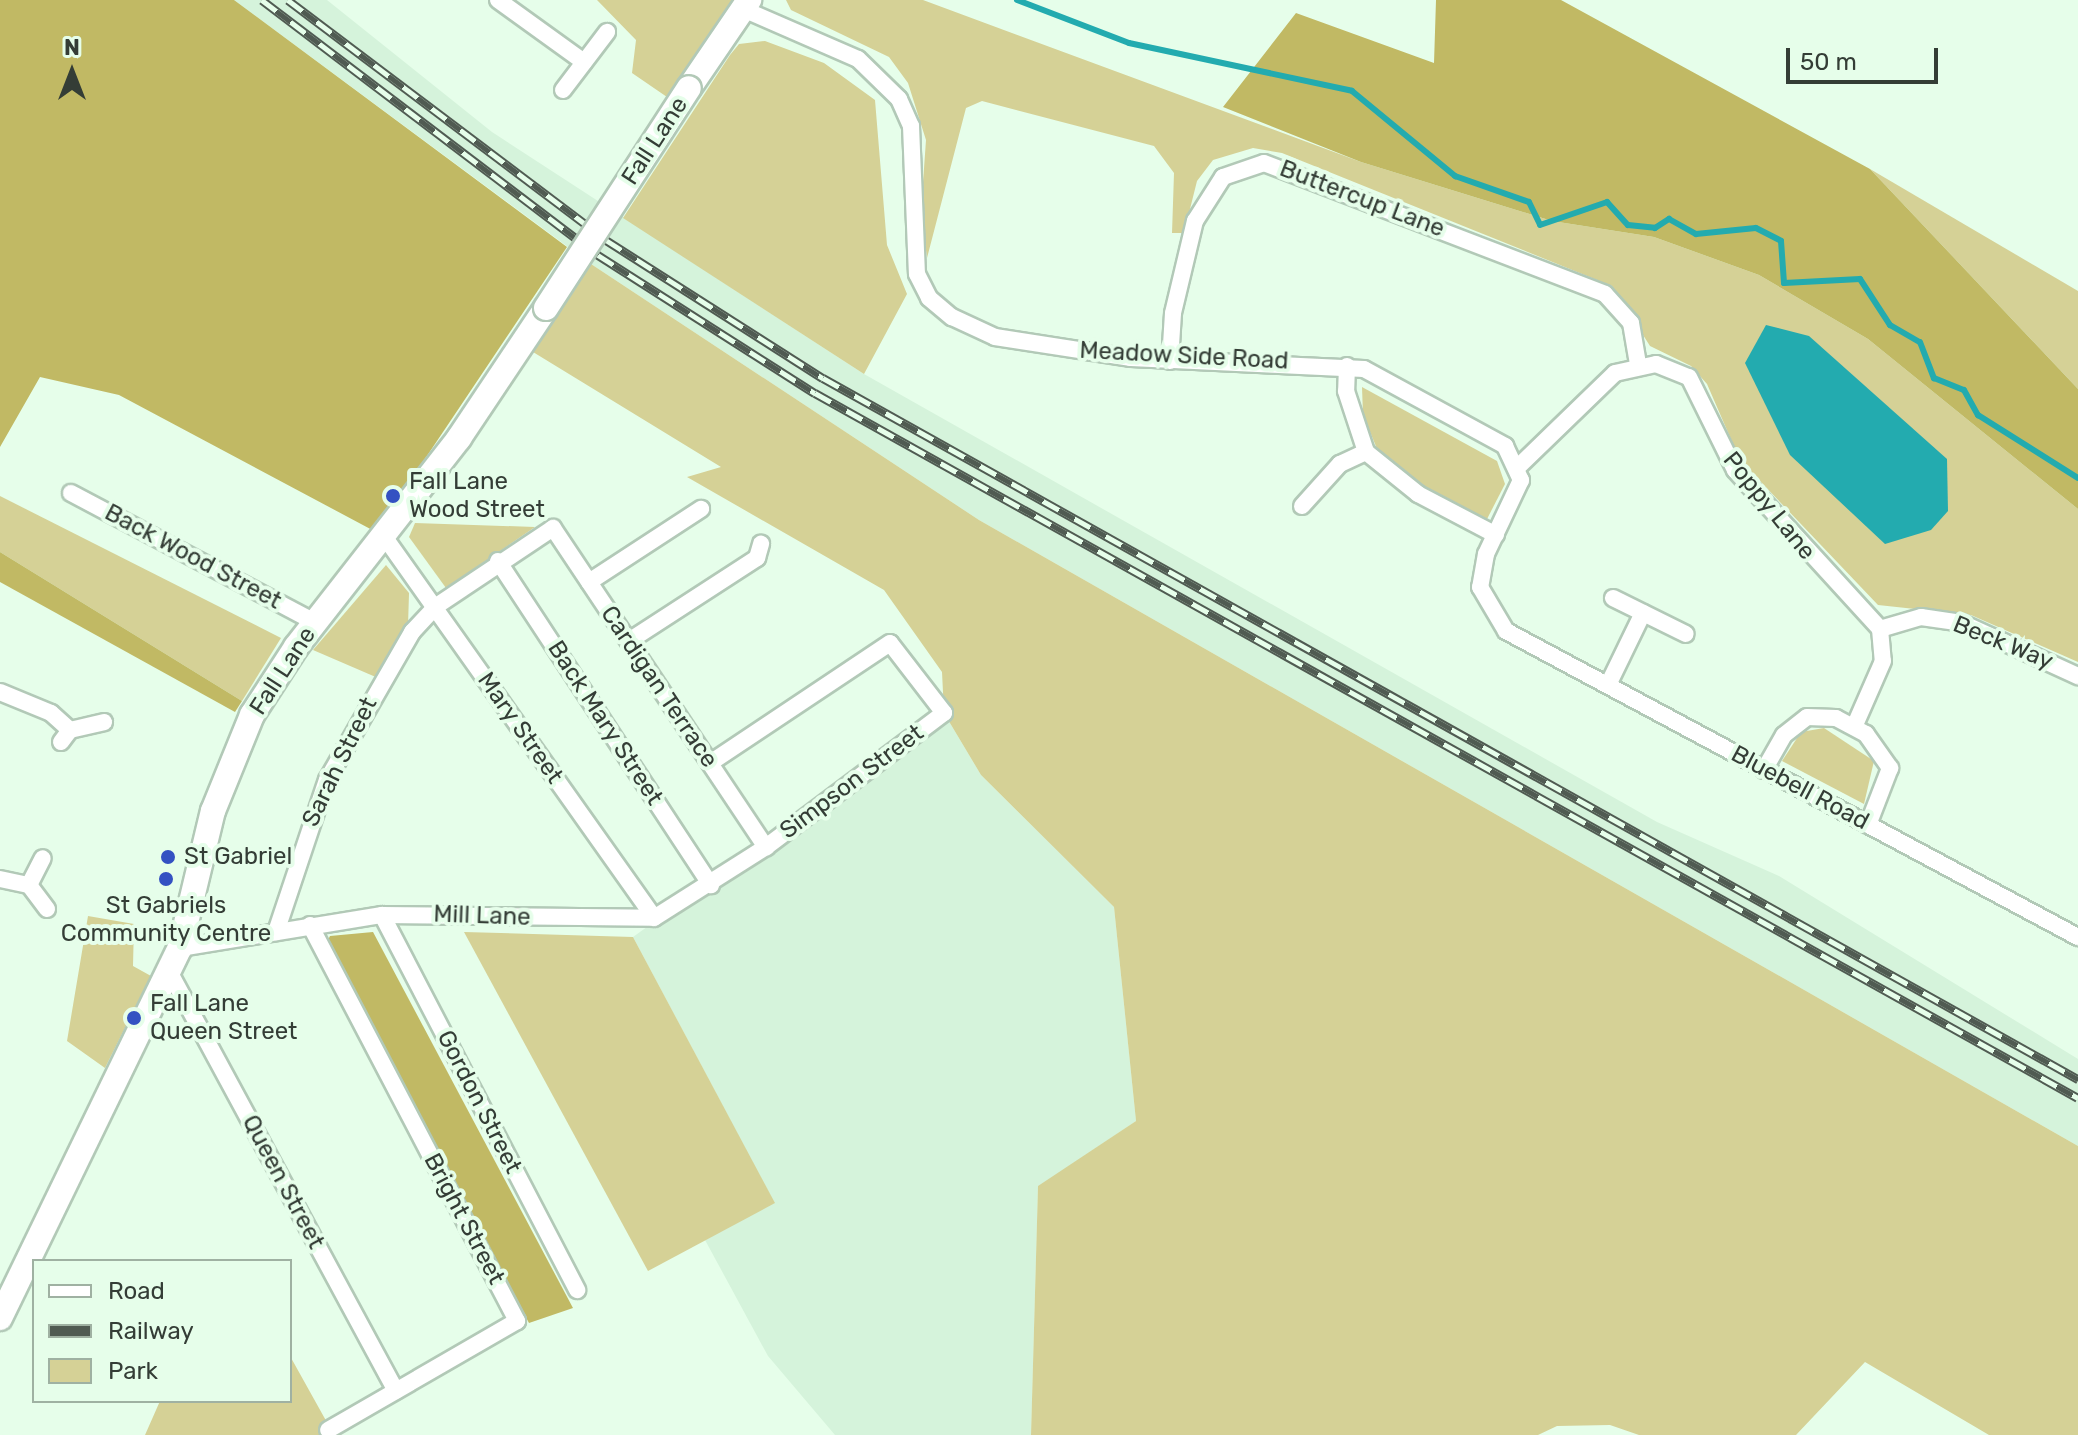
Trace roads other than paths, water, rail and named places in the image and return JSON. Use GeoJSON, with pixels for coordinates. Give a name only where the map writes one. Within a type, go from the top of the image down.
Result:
{"type":"FeatureCollection","features":[{"type":"Feature","properties":{"kind":"street"},"geometry":{"type":"LineString","coordinates":[[498,0],[584,62]]}},
{"type":"Feature","properties":{"kind":"street","name":"Fall Lane"},"geometry":{"type":"LineString","coordinates":[[0,1318],[170,973],[180,948],[233,757],[315,622],[386,539],[546,308],[746,5]]}},
{"type":"Feature","properties":{"kind":"street","name":"Meadow Side Road"},"geometry":{"type":"LineString","coordinates":[[746,5],[858,59],[899,99],[911,126],[917,274],[929,298],[952,317],[1039,346],[1170,361],[1347,366],[1505,446],[1520,465]]}},
{"type":"Feature","properties":{"kind":"street"},"geometry":{"type":"LineString","coordinates":[[563,90],[607,32]]}},
{"type":"Feature","properties":{"kind":"street","name":"Buttercup Lane"},"geometry":{"type":"LineString","coordinates":[[1170,361],[1173,313],[1195,221],[1223,177],[1264,163],[1605,294],[1631,323],[1638,364]]}},
{"type":"Feature","properties":{"kind":"street"},"geometry":{"type":"LineString","coordinates":[[1347,366],[1346,391],[1366,452],[1418,494],[1496,535],[1517,493],[1520,465],[1615,373],[1638,364]]}},
{"type":"Feature","properties":{"kind":"street","name":"Poppy Lane"},"geometry":{"type":"LineString","coordinates":[[1638,364],[1689,377],[1735,470],[1880,629]]}},
{"type":"Feature","properties":{"kind":"street"},"geometry":{"type":"LineString","coordinates":[[1302,506],[1340,464],[1366,452]]}},
{"type":"Feature","properties":{"kind":"street","name":"Back Wood Street"},"geometry":{"type":"LineString","coordinates":[[71,493],[315,622]]}},
{"type":"Feature","properties":{"kind":"street"},"geometry":{"type":"LineString","coordinates":[[589,582],[701,509]]}},
{"type":"Feature","properties":{"kind":"street","name":"Cardigan Terrace"},"geometry":{"type":"LineString","coordinates":[[553,528],[766,847]]}},
{"type":"Feature","properties":{"kind":"street","name":"Sarah Street"},"geometry":{"type":"LineString","coordinates":[[276,932],[327,780],[381,679],[435,607],[498,561],[553,528]]}},
{"type":"Feature","properties":{"kind":"street","name":"Bluebell Road"},"geometry":{"type":"LineString","coordinates":[[1496,535],[1486,554],[1485,604],[1521,639],[2078,937]]}},
{"type":"Feature","properties":{"kind":"street","name":"Mary Street"},"geometry":{"type":"LineString","coordinates":[[386,539],[654,918]]}},
{"type":"Feature","properties":{"kind":"street"},"geometry":{"type":"LineString","coordinates":[[629,641],[757,558],[761,544]]}},
{"type":"Feature","properties":{"kind":"street","name":"Back Mary Street"},"geometry":{"type":"LineString","coordinates":[[498,561],[711,885]]}},
{"type":"Feature","properties":{"kind":"street"},"geometry":{"type":"LineString","coordinates":[[1613,598],[1686,634]]}},
{"type":"Feature","properties":{"kind":"street"},"geometry":{"type":"LineString","coordinates":[[1608,685],[1643,613]]}},
{"type":"Feature","properties":{"kind":"street","name":"Beck Way"},"geometry":{"type":"LineString","coordinates":[[1880,629],[1921,617],[1962,623],[2078,676]]}},
{"type":"Feature","properties":{"kind":"street"},"geometry":{"type":"LineString","coordinates":[[1854,727],[1883,661],[1880,629]]}},
{"type":"Feature","properties":{"kind":"street","name":"Simpson Street"},"geometry":{"type":"LineString","coordinates":[[710,763],[890,643],[944,713],[766,847]]}},
{"type":"Feature","properties":{"kind":"street"},"geometry":{"type":"LineString","coordinates":[[0,692],[51,713],[66,736],[104,722]]}},
{"type":"Feature","properties":{"kind":"street"},"geometry":{"type":"LineString","coordinates":[[1764,770],[1784,735],[1807,717],[1854,727],[1878,742],[1890,768],[1868,825]]}},
{"type":"Feature","properties":{"kind":"street"},"geometry":{"type":"LineString","coordinates":[[654,918],[711,885],[766,847]]}},
{"type":"Feature","properties":{"kind":"street"},"geometry":{"type":"LineString","coordinates":[[29,885],[43,858]]}},
{"type":"Feature","properties":{"kind":"street"},"geometry":{"type":"LineString","coordinates":[[0,879],[29,885],[47,909]]}},
{"type":"Feature","properties":{"kind":"street","name":"Mill Lane"},"geometry":{"type":"LineString","coordinates":[[180,948],[382,915],[654,918]]}},
{"type":"Feature","properties":{"kind":"street","name":"Gordon Street"},"geometry":{"type":"LineString","coordinates":[[382,915],[577,1290]]}},
{"type":"Feature","properties":{"kind":"street","name":"Bright Street"},"geometry":{"type":"LineString","coordinates":[[310,925],[517,1321],[328,1430]]}},
{"type":"Feature","properties":{"kind":"street","name":"Queen Street"},"geometry":{"type":"LineString","coordinates":[[170,973],[396,1391]]}},
{"type":"Feature","properties":{"kind":"water"},"geometry":{"type":"Polygon","coordinates":[[[1766,325],[1809,336],[1947,459],[1948,511],[1931,530],[1885,544],[1790,455],[1745,363],[1766,325]]]}},
{"type":"Feature","properties":{"kind":"waterway"},"geometry":{"type":"LineString","coordinates":[[1017,0],[1129,43],[1352,91],[1455,176],[1529,202],[1540,225],[1607,202],[1628,225],[1655,228],[1669,219],[1696,234],[1756,228],[1781,241],[1784,283],[1860,279],[1890,325],[1920,342],[1934,378],[1964,390],[1978,415],[2078,478]]}},
{"type":"Feature","properties":{"kind":"railway"},"geometry":{"type":"LineString","coordinates":[[262,0],[598,255],[815,393],[2078,1098]]}},
{"type":"Feature","properties":{"kind":"railway"},"geometry":{"type":"LineString","coordinates":[[288,0],[606,240],[823,378],[2078,1079]]}},
{"type":"Feature","properties":{"kind":"place","name":"Fall Lane Wood Street"},"geometry":{"type":"Point","coordinates":[393,496]}},
{"type":"Feature","properties":{"kind":"place","name":"St Gabriel"},"geometry":{"type":"Point","coordinates":[168,857]}},
{"type":"Feature","properties":{"kind":"place","name":"St Gabriels Community Centre"},"geometry":{"type":"Point","coordinates":[166,879]}},
{"type":"Feature","properties":{"kind":"place","name":"Fall Lane Queen Street"},"geometry":{"type":"Point","coordinates":[134,1018]}}]}
